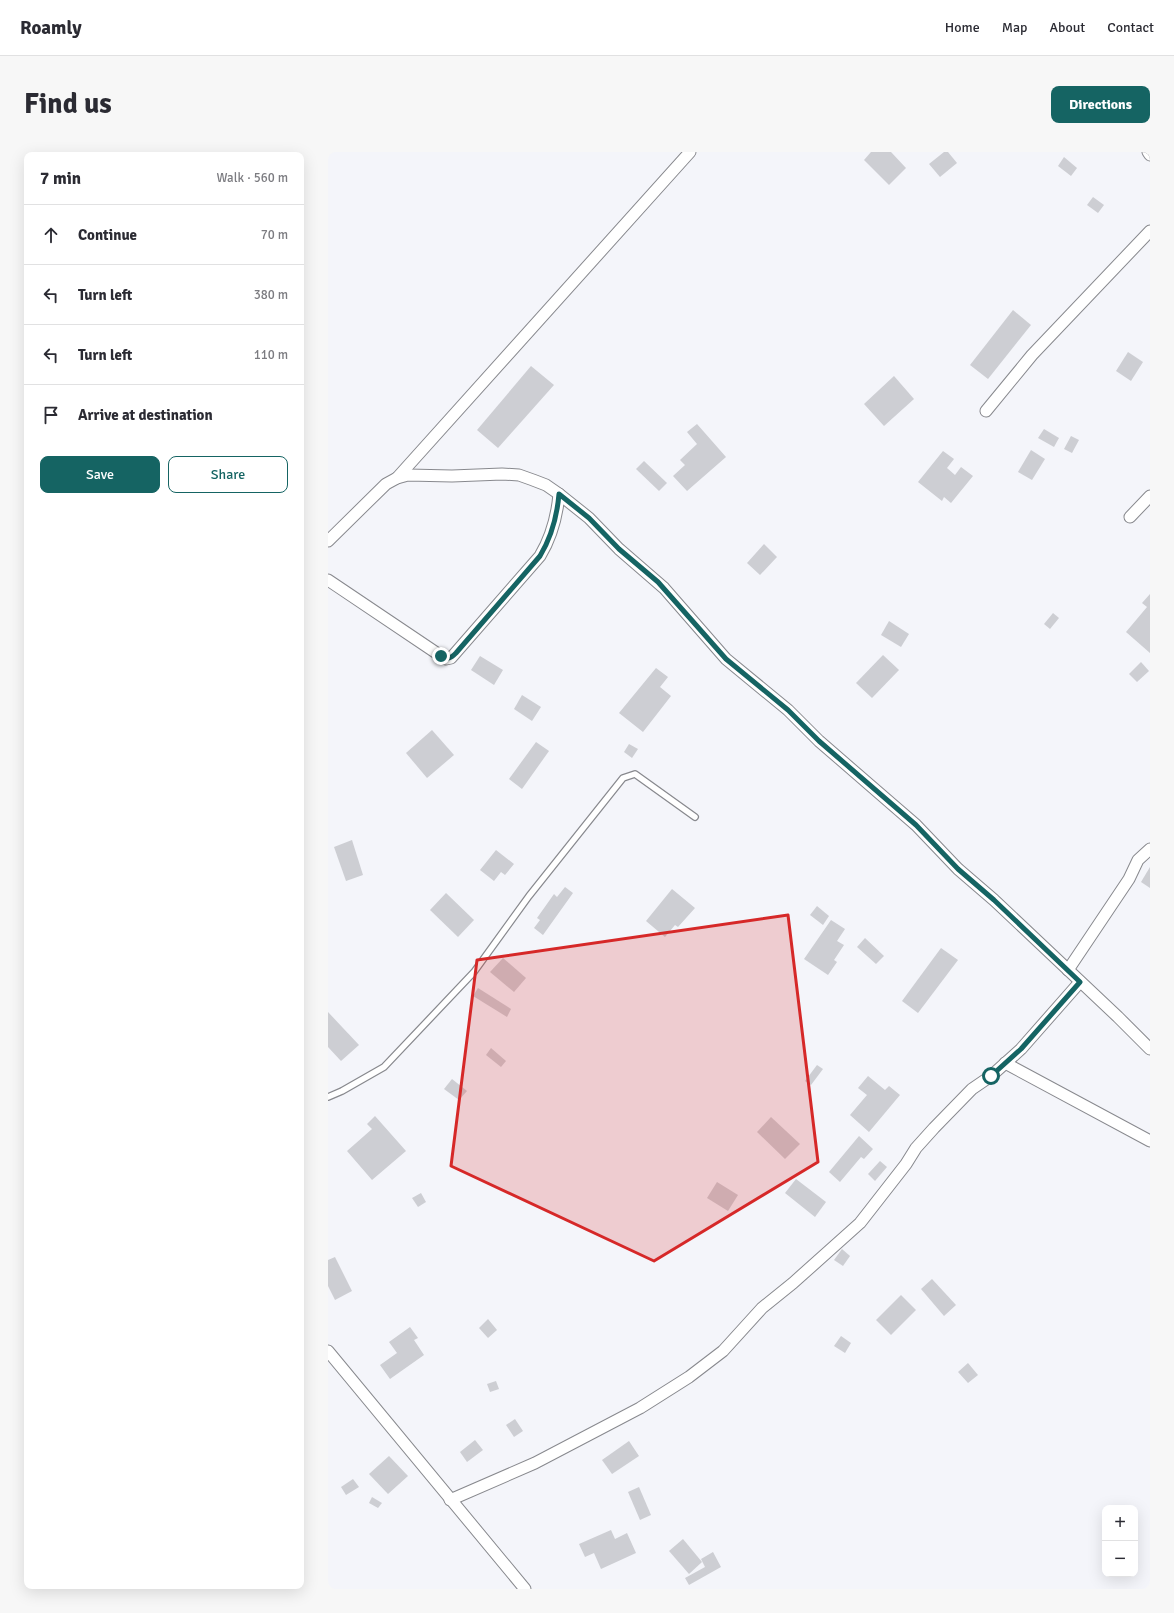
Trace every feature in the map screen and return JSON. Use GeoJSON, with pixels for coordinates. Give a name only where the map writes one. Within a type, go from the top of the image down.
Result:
{"type":"FeatureCollection","features":[{"type":"Feature","properties":{"kind":"street"},"geometry":{"type":"LineString","coordinates":[[397,478],[690,152]]}},
{"type":"Feature","properties":{"kind":"street"},"geometry":{"type":"LineString","coordinates":[[986,411],[1032,355],[1150,231]]}},
{"type":"Feature","properties":{"kind":"street"},"geometry":{"type":"LineString","coordinates":[[328,541],[386,484],[397,478],[408,475],[452,476],[502,474],[519,476],[546,485],[589,518],[619,549],[658,582],[726,659],[788,710],[824,745],[916,825],[958,869],[994,900],[1150,1049]]}},
{"type":"Feature","properties":{"kind":"street"},"geometry":{"type":"LineString","coordinates":[[328,580],[441,656],[446,659],[451,658],[540,556],[547,545],[555,525],[559,494]]}},
{"type":"Feature","properties":{"kind":"street"},"geometry":{"type":"LineString","coordinates":[[1130,517],[1150,496]]}},
{"type":"Feature","properties":{"kind":"street"},"geometry":{"type":"LineString","coordinates":[[1068,970],[1129,879],[1138,860],[1150,849]]}},
{"type":"Feature","properties":{"kind":"street"},"geometry":{"type":"LineString","coordinates":[[450,1500],[535,1463],[640,1408],[689,1377],[723,1351],[762,1308],[793,1284],[860,1223],[906,1164],[916,1148],[934,1128],[972,1089],[991,1076],[1021,1049],[1080,982]]}},
{"type":"Feature","properties":{"kind":"street"},"geometry":{"type":"LineString","coordinates":[[1005,1063],[1150,1141]]}},
{"type":"Feature","properties":{"kind":"street"},"geometry":{"type":"LineString","coordinates":[[328,1351],[525,1589]]}},
{"type":"Feature","properties":{"kind":"lane"},"geometry":{"type":"LineString","coordinates":[[328,1097],[342,1091],[384,1067],[474,972],[529,896],[623,778],[635,774],[695,817]]}},
{"type":"Feature","properties":{"kind":"highlighted area"},"geometry":{"type":"Polygon","coordinates":[[[788,915],[818,1162],[654,1261],[451,1166],[477,960],[788,915]]]}},
{"type":"Feature","properties":{"kind":"building"},"geometry":{"type":"Polygon","coordinates":[[[871,152],[891,152],[906,168],[889,185],[864,160],[871,152]]]}},
{"type":"Feature","properties":{"kind":"building"},"geometry":{"type":"Polygon","coordinates":[[[944,152],[948,152],[957,163],[940,177],[929,164],[944,152]]]}},
{"type":"Feature","properties":{"kind":"building"},"geometry":{"type":"Polygon","coordinates":[[[1064,157],[1077,168],[1071,176],[1058,166],[1064,157]]]}},
{"type":"Feature","properties":{"kind":"building"},"geometry":{"type":"Polygon","coordinates":[[[1093,197],[1104,205],[1098,213],[1087,205],[1093,197]]]}},
{"type":"Feature","properties":{"kind":"building"},"geometry":{"type":"Polygon","coordinates":[[[1013,310],[1031,325],[988,379],[970,365],[1013,310]]]}},
{"type":"Feature","properties":{"kind":"building"},"geometry":{"type":"Polygon","coordinates":[[[1128,352],[1143,362],[1131,381],[1116,371],[1128,352]]]}},
{"type":"Feature","properties":{"kind":"building"},"geometry":{"type":"Polygon","coordinates":[[[531,366],[554,385],[498,448],[477,430],[531,366]]]}},
{"type":"Feature","properties":{"kind":"building"},"geometry":{"type":"Polygon","coordinates":[[[894,376],[914,399],[884,426],[864,404],[894,376]]]}},
{"type":"Feature","properties":{"kind":"building"},"geometry":{"type":"Polygon","coordinates":[[[697,424],[726,457],[687,491],[673,476],[685,465],[680,460],[697,444],[687,432],[697,424]]]}},
{"type":"Feature","properties":{"kind":"building"},"geometry":{"type":"Polygon","coordinates":[[[1044,429],[1059,438],[1054,447],[1038,438],[1044,429]]]}},
{"type":"Feature","properties":{"kind":"building"},"geometry":{"type":"Polygon","coordinates":[[[1071,436],[1079,440],[1072,453],[1064,449],[1071,436]]]}},
{"type":"Feature","properties":{"kind":"building"},"geometry":{"type":"Polygon","coordinates":[[[1031,450],[1045,459],[1032,480],[1018,472],[1031,450]]]}},
{"type":"Feature","properties":{"kind":"building"},"geometry":{"type":"Polygon","coordinates":[[[943,451],[954,459],[947,468],[955,475],[961,467],[973,476],[951,503],[944,497],[942,501],[918,482],[943,451]]]}},
{"type":"Feature","properties":{"kind":"building"},"geometry":{"type":"Polygon","coordinates":[[[644,461],[667,483],[659,491],[636,469],[644,461]]]}},
{"type":"Feature","properties":{"kind":"building"},"geometry":{"type":"Polygon","coordinates":[[[764,544],[777,557],[760,575],[747,563],[764,544]]]}},
{"type":"Feature","properties":{"kind":"building"},"geometry":{"type":"Polygon","coordinates":[[[1150,594],[1150,653],[1126,632],[1147,607],[1142,603],[1150,594]]]}},
{"type":"Feature","properties":{"kind":"building"},"geometry":{"type":"Polygon","coordinates":[[[1053,613],[1059,618],[1050,629],[1044,624],[1053,613]]]}},
{"type":"Feature","properties":{"kind":"building"},"geometry":{"type":"Polygon","coordinates":[[[889,621],[909,634],[901,647],[881,635],[889,621]]]}},
{"type":"Feature","properties":{"kind":"building"},"geometry":{"type":"Polygon","coordinates":[[[883,655],[899,670],[872,698],[856,683],[883,655]]]}},
{"type":"Feature","properties":{"kind":"building"},"geometry":{"type":"Polygon","coordinates":[[[480,656],[503,670],[494,685],[471,670],[480,656]]]}},
{"type":"Feature","properties":{"kind":"building"},"geometry":{"type":"Polygon","coordinates":[[[1141,662],[1149,671],[1137,682],[1129,674],[1141,662]]]}},
{"type":"Feature","properties":{"kind":"building"},"geometry":{"type":"Polygon","coordinates":[[[656,668],[668,677],[660,687],[671,696],[643,732],[619,713],[656,668]]]}},
{"type":"Feature","properties":{"kind":"building"},"geometry":{"type":"Polygon","coordinates":[[[522,695],[541,707],[532,721],[514,709],[522,695]]]}},
{"type":"Feature","properties":{"kind":"building"},"geometry":{"type":"Polygon","coordinates":[[[432,730],[454,755],[427,778],[406,753],[432,730]]]}},
{"type":"Feature","properties":{"kind":"building"},"geometry":{"type":"Polygon","coordinates":[[[536,742],[549,751],[522,789],[509,779],[536,742]]]}},
{"type":"Feature","properties":{"kind":"building"},"geometry":{"type":"Polygon","coordinates":[[[629,744],[638,749],[632,758],[624,752],[629,744]]]}},
{"type":"Feature","properties":{"kind":"building"},"geometry":{"type":"Polygon","coordinates":[[[352,840],[363,875],[346,881],[334,847],[352,840]]]}},
{"type":"Feature","properties":{"kind":"building"},"geometry":{"type":"Polygon","coordinates":[[[496,850],[514,864],[505,875],[501,872],[494,881],[480,870],[496,850]]]}},
{"type":"Feature","properties":{"kind":"building"},"geometry":{"type":"Polygon","coordinates":[[[1150,867],[1150,888],[1141,882],[1150,867]]]}},
{"type":"Feature","properties":{"kind":"building"},"geometry":{"type":"Polygon","coordinates":[[[565,887],[573,893],[543,935],[534,928],[540,920],[537,918],[554,894],[557,897],[565,887]]]}},
{"type":"Feature","properties":{"kind":"building"},"geometry":{"type":"Polygon","coordinates":[[[672,889],[695,908],[678,927],[675,925],[665,937],[646,921],[672,889]]]}},
{"type":"Feature","properties":{"kind":"building"},"geometry":{"type":"Polygon","coordinates":[[[446,893],[474,920],[458,937],[430,910],[446,893]]]}},
{"type":"Feature","properties":{"kind":"building"},"geometry":{"type":"Polygon","coordinates":[[[817,906],[829,916],[823,925],[810,915],[817,906]]]}},
{"type":"Feature","properties":{"kind":"building"},"geometry":{"type":"Polygon","coordinates":[[[831,920],[845,929],[837,941],[844,945],[834,960],[837,962],[828,975],[804,959],[831,920]]]}},
{"type":"Feature","properties":{"kind":"building"},"geometry":{"type":"Polygon","coordinates":[[[865,938],[884,956],[876,964],[857,947],[865,938]]]}},
{"type":"Feature","properties":{"kind":"building"},"geometry":{"type":"Polygon","coordinates":[[[941,948],[958,960],[918,1013],[902,1001],[941,948]]]}},
{"type":"Feature","properties":{"kind":"building"},"geometry":{"type":"Polygon","coordinates":[[[503,958],[526,978],[514,992],[490,972],[503,958]]]}},
{"type":"Feature","properties":{"kind":"building"},"geometry":{"type":"Polygon","coordinates":[[[478,988],[511,1009],[507,1017],[473,996],[478,988]]]}},
{"type":"Feature","properties":{"kind":"building"},"geometry":{"type":"Polygon","coordinates":[[[328,1012],[359,1045],[341,1061],[328,1047],[328,1012]]]}},
{"type":"Feature","properties":{"kind":"building"},"geometry":{"type":"Polygon","coordinates":[[[491,1048],[506,1061],[501,1067],[486,1055],[491,1048]]]}},
{"type":"Feature","properties":{"kind":"building"},"geometry":{"type":"Polygon","coordinates":[[[817,1065],[823,1069],[811,1085],[805,1081],[817,1065]]]}},
{"type":"Feature","properties":{"kind":"building"},"geometry":{"type":"Polygon","coordinates":[[[868,1076],[885,1090],[889,1086],[900,1095],[869,1132],[850,1115],[867,1095],[858,1088],[868,1076]]]}},
{"type":"Feature","properties":{"kind":"building"},"geometry":{"type":"Polygon","coordinates":[[[452,1079],[467,1091],[459,1100],[444,1089],[452,1079]]]}},
{"type":"Feature","properties":{"kind":"building"},"geometry":{"type":"Polygon","coordinates":[[[375,1116],[406,1151],[372,1180],[347,1151],[372,1129],[367,1124],[375,1116]]]}},
{"type":"Feature","properties":{"kind":"building"},"geometry":{"type":"Polygon","coordinates":[[[771,1117],[800,1144],[785,1159],[757,1132],[771,1117]]]}},
{"type":"Feature","properties":{"kind":"building"},"geometry":{"type":"Polygon","coordinates":[[[859,1136],[873,1149],[864,1159],[861,1157],[840,1182],[829,1172],[859,1136]]]}},
{"type":"Feature","properties":{"kind":"building"},"geometry":{"type":"Polygon","coordinates":[[[880,1161],[887,1167],[875,1181],[868,1174],[880,1161]]]}},
{"type":"Feature","properties":{"kind":"building"},"geometry":{"type":"Polygon","coordinates":[[[796,1179],[826,1202],[815,1217],[785,1193],[796,1179]]]}},
{"type":"Feature","properties":{"kind":"building"},"geometry":{"type":"Polygon","coordinates":[[[717,1182],[738,1195],[728,1211],[707,1198],[717,1182]]]}},
{"type":"Feature","properties":{"kind":"building"},"geometry":{"type":"Polygon","coordinates":[[[421,1193],[426,1202],[418,1207],[412,1198],[421,1193]]]}},
{"type":"Feature","properties":{"kind":"building"},"geometry":{"type":"Polygon","coordinates":[[[842,1249],[850,1256],[843,1266],[834,1260],[842,1249]]]}},
{"type":"Feature","properties":{"kind":"building"},"geometry":{"type":"Polygon","coordinates":[[[335,1257],[352,1291],[335,1300],[328,1286],[328,1260],[335,1257]]]}},
{"type":"Feature","properties":{"kind":"building"},"geometry":{"type":"Polygon","coordinates":[[[932,1279],[956,1305],[944,1316],[921,1289],[932,1279]]]}},
{"type":"Feature","properties":{"kind":"building"},"geometry":{"type":"Polygon","coordinates":[[[901,1295],[916,1310],[891,1335],[876,1320],[901,1295]]]}},
{"type":"Feature","properties":{"kind":"building"},"geometry":{"type":"Polygon","coordinates":[[[488,1319],[497,1330],[488,1338],[479,1328],[488,1319]]]}},
{"type":"Feature","properties":{"kind":"building"},"geometry":{"type":"Polygon","coordinates":[[[410,1327],[418,1338],[414,1340],[424,1355],[390,1379],[380,1365],[397,1353],[389,1342],[410,1327]]]}},
{"type":"Feature","properties":{"kind":"building"},"geometry":{"type":"Polygon","coordinates":[[[841,1336],[851,1343],[845,1353],[834,1346],[841,1336]]]}},
{"type":"Feature","properties":{"kind":"building"},"geometry":{"type":"Polygon","coordinates":[[[968,1363],[978,1375],[968,1383],[958,1372],[968,1363]]]}},
{"type":"Feature","properties":{"kind":"building"},"geometry":{"type":"Polygon","coordinates":[[[496,1381],[499,1389],[490,1392],[487,1384],[496,1381]]]}},
{"type":"Feature","properties":{"kind":"building"},"geometry":{"type":"Polygon","coordinates":[[[515,1419],[523,1431],[514,1437],[506,1425],[515,1419]]]}},
{"type":"Feature","properties":{"kind":"building"},"geometry":{"type":"Polygon","coordinates":[[[475,1440],[483,1450],[467,1462],[460,1452],[475,1440]]]}},
{"type":"Feature","properties":{"kind":"building"},"geometry":{"type":"Polygon","coordinates":[[[629,1441],[639,1456],[612,1474],[602,1460],[629,1441]]]}},
{"type":"Feature","properties":{"kind":"building"},"geometry":{"type":"Polygon","coordinates":[[[389,1456],[408,1476],[388,1494],[369,1474],[389,1456]]]}},
{"type":"Feature","properties":{"kind":"building"},"geometry":{"type":"Polygon","coordinates":[[[353,1479],[359,1487],[346,1495],[341,1487],[353,1479]]]}},
{"type":"Feature","properties":{"kind":"building"},"geometry":{"type":"Polygon","coordinates":[[[639,1487],[651,1515],[640,1520],[628,1492],[639,1487]]]}},
{"type":"Feature","properties":{"kind":"building"},"geometry":{"type":"Polygon","coordinates":[[[372,1497],[382,1503],[378,1508],[369,1503],[372,1497]]]}},
{"type":"Feature","properties":{"kind":"building"},"geometry":{"type":"Polygon","coordinates":[[[611,1530],[615,1539],[627,1533],[636,1553],[601,1569],[594,1553],[585,1557],[579,1544],[611,1530]]]}},
{"type":"Feature","properties":{"kind":"building"},"geometry":{"type":"Polygon","coordinates":[[[683,1539],[702,1562],[689,1574],[669,1551],[683,1539]]]}},
{"type":"Feature","properties":{"kind":"building"},"geometry":{"type":"Polygon","coordinates":[[[713,1552],[721,1567],[689,1585],[685,1578],[705,1567],[701,1559],[713,1552]]]}},
{"type":"Feature","properties":{"kind":"route"},"geometry":{"type":"LineString","coordinates":[[441,656],[446,659],[451,658],[456,653],[540,556],[547,545],[555,525],[559,494],[589,518],[619,549],[658,582],[726,659],[788,710],[819,741],[916,825],[951,863],[994,900],[1080,982],[1021,1049],[991,1076]]}}]}
